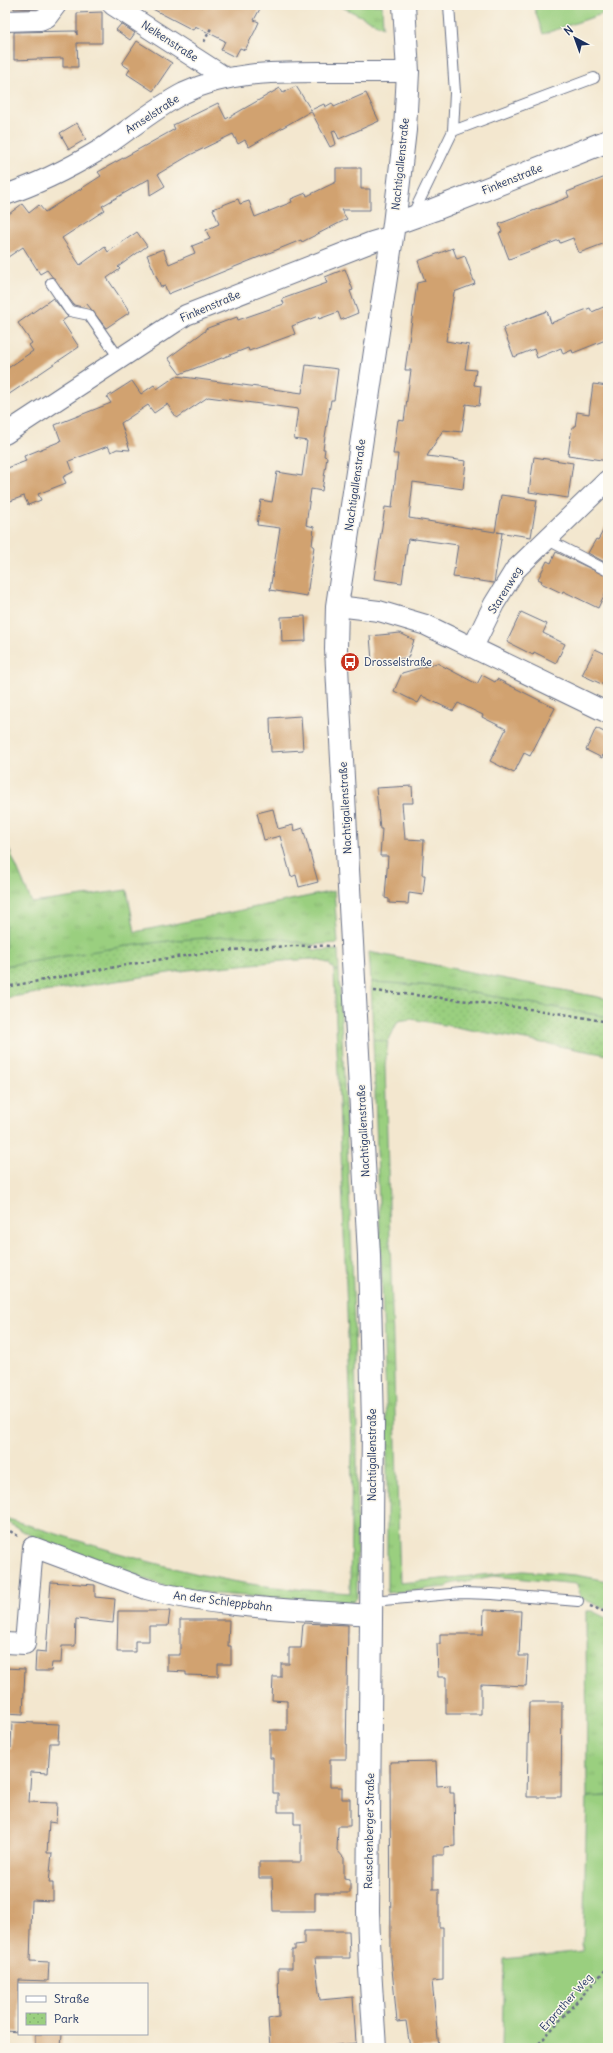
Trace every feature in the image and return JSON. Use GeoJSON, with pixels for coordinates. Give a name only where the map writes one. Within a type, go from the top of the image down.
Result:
{"type":"FeatureCollection","features":[{"type":"Feature","properties":{"kind":"main road","name":"Nachtigallenstraße"},"geometry":{"type":"LineString","coordinates":[[372,1608],[373,1425],[369,1255],[356,989],[336,656],[337,606],[399,226],[408,72],[404,5]]}},
{"type":"Feature","properties":{"kind":"main road","name":"Finkenstraße"},"geometry":{"type":"LineString","coordinates":[[399,226],[608,141]]}},
{"type":"Feature","properties":{"kind":"main road","name":"Reuschenberger Straße"},"geometry":{"type":"LineString","coordinates":[[372,1608],[368,1911],[375,2048]]}},
{"type":"Feature","properties":{"kind":"street"},"geometry":{"type":"LineString","coordinates":[[5,21],[47,18],[56,5]]}},
{"type":"Feature","properties":{"kind":"street","name":"Nelkenstraße"},"geometry":{"type":"LineString","coordinates":[[113,5],[226,78]]}},
{"type":"Feature","properties":{"kind":"street","name":"Amselstraße"},"geometry":{"type":"LineString","coordinates":[[5,195],[27,188],[65,170],[184,93],[226,78],[274,72],[408,72]]}},
{"type":"Feature","properties":{"kind":"street","name":"Finkenstraße"},"geometry":{"type":"LineString","coordinates":[[5,434],[176,320],[197,309],[399,226]]}},
{"type":"Feature","properties":{"kind":"street","name":"Starenweg"},"geometry":{"type":"LineString","coordinates":[[473,647],[494,604],[510,578],[522,563],[608,480]]}},
{"type":"Feature","properties":{"kind":"street"},"geometry":{"type":"LineString","coordinates":[[337,606],[365,608],[411,619],[473,647],[608,713]]}},
{"type":"Feature","properties":{"kind":"street","name":"An der Schleppbahn"},"geometry":{"type":"LineString","coordinates":[[5,1643],[26,1644],[33,1547],[146,1589],[165,1594],[215,1602],[372,1608]]}},
{"type":"Feature","properties":{"kind":"lane"},"geometry":{"type":"LineString","coordinates":[[399,226],[453,132],[455,93],[449,5]]}},
{"type":"Feature","properties":{"kind":"lane"},"geometry":{"type":"LineString","coordinates":[[453,132],[594,78]]}},
{"type":"Feature","properties":{"kind":"lane"},"geometry":{"type":"LineString","coordinates":[[51,283],[70,311],[89,315],[119,358]]}},
{"type":"Feature","properties":{"kind":"lane"},"geometry":{"type":"LineString","coordinates":[[546,539],[608,571]]}},
{"type":"Feature","properties":{"kind":"lane"},"geometry":{"type":"LineString","coordinates":[[372,1608],[462,1593],[578,1601]]}},
{"type":"Feature","properties":{"kind":"path"},"geometry":{"type":"LineString","coordinates":[[5,987],[127,964],[189,955],[275,946],[353,946]]}},
{"type":"Feature","properties":{"kind":"path"},"geometry":{"type":"LineString","coordinates":[[356,989],[473,1000],[543,1010],[608,1022]]}},
{"type":"Feature","properties":{"kind":"path"},"geometry":{"type":"LineString","coordinates":[[578,1601],[608,1613]]}},
{"type":"Feature","properties":{"kind":"path","name":"Erprather Weg"},"geometry":{"type":"LineString","coordinates":[[535,2048],[608,1967]]}},
{"type":"Feature","properties":{"kind":"green space"},"geometry":{"type":"Polygon","coordinates":[[[338,5],[382,5],[383,27],[338,5]]]}},
{"type":"Feature","properties":{"kind":"green space"},"geometry":{"type":"Polygon","coordinates":[[[533,5],[608,5],[608,12],[543,34],[533,5]]]}},
{"type":"Feature","properties":{"kind":"green space"},"geometry":{"type":"Polygon","coordinates":[[[5,840],[32,903],[127,890],[135,932],[334,891],[338,943],[312,945],[278,938],[176,940],[5,966],[5,840]]]}},
{"type":"Feature","properties":{"kind":"green space"},"geometry":{"type":"Polygon","coordinates":[[[236,936],[278,938],[312,945],[313,950],[338,950],[339,971],[334,970],[328,963],[313,959],[283,961],[188,970],[5,998],[5,966],[120,947],[176,940],[236,936]]]}},
{"type":"Feature","properties":{"kind":"green space"},"geometry":{"type":"Polygon","coordinates":[[[369,952],[608,999],[608,1017],[434,986],[371,982],[369,952]]]}},
{"type":"Feature","properties":{"kind":"green space"},"geometry":{"type":"Polygon","coordinates":[[[334,970],[339,971],[352,1256],[357,1427],[357,1598],[352,1603],[216,1594],[167,1587],[41,1541],[5,1521],[5,1518],[171,1568],[257,1585],[350,1593],[352,1443],[334,970]]]}},
{"type":"Feature","properties":{"kind":"green space"},"geometry":{"type":"Polygon","coordinates":[[[371,982],[434,986],[608,1017],[608,1055],[411,1019],[398,1021],[388,1042],[373,1039],[371,982]]]}},
{"type":"Feature","properties":{"kind":"green space"},"geometry":{"type":"Polygon","coordinates":[[[373,1039],[388,1042],[385,1066],[400,1583],[523,1571],[575,1575],[608,1581],[608,1610],[581,1598],[577,1584],[493,1576],[450,1584],[447,1587],[387,1593],[387,1426],[373,1039]]]}},
{"type":"Feature","properties":{"kind":"green space"},"geometry":{"type":"Polygon","coordinates":[[[586,1611],[592,1611],[608,1619],[608,1796],[587,1797],[586,1611]]]}},
{"type":"Feature","properties":{"kind":"green space"},"geometry":{"type":"Polygon","coordinates":[[[608,1796],[608,2048],[502,2048],[504,1959],[583,1951],[587,1797],[608,1796]]]}},
{"type":"Feature","properties":{"kind":"building"},"geometry":{"type":"Polygon","coordinates":[[[14,5],[38,5],[38,8],[14,9],[14,5]]]}},
{"type":"Feature","properties":{"kind":"building"},"geometry":{"type":"Polygon","coordinates":[[[145,5],[262,5],[254,20],[259,22],[255,31],[245,50],[240,48],[235,57],[221,50],[225,41],[195,26],[193,30],[145,5]]]}},
{"type":"Feature","properties":{"kind":"building"},"geometry":{"type":"Polygon","coordinates":[[[102,12],[102,43],[77,43],[78,67],[63,67],[63,58],[14,60],[14,32],[76,31],[77,35],[77,13],[102,12]]]}},
{"type":"Feature","properties":{"kind":"building"},"geometry":{"type":"Polygon","coordinates":[[[121,24],[135,33],[130,40],[116,30],[121,24]]]}},
{"type":"Feature","properties":{"kind":"building"},"geometry":{"type":"Polygon","coordinates":[[[137,41],[172,63],[153,91],[127,74],[130,69],[122,64],[137,41]]]}},
{"type":"Feature","properties":{"kind":"building"},"geometry":{"type":"Polygon","coordinates":[[[296,86],[311,110],[324,104],[325,107],[332,103],[334,107],[366,93],[379,121],[339,139],[335,130],[332,131],[336,144],[330,147],[311,111],[249,147],[245,140],[238,144],[233,134],[190,155],[158,174],[165,186],[150,195],[149,179],[102,206],[105,210],[62,238],[80,265],[105,247],[108,252],[137,232],[147,246],[118,267],[120,269],[107,278],[130,312],[106,328],[87,304],[82,307],[74,305],[47,270],[40,274],[23,247],[5,259],[5,217],[22,204],[29,213],[39,205],[45,212],[101,176],[98,172],[175,129],[173,125],[218,103],[226,119],[280,88],[283,93],[296,86]]]}},
{"type":"Feature","properties":{"kind":"building"},"geometry":{"type":"Polygon","coordinates":[[[77,123],[86,139],[69,149],[60,133],[77,123]]]}},
{"type":"Feature","properties":{"kind":"building"},"geometry":{"type":"Polygon","coordinates":[[[336,168],[361,168],[361,189],[370,189],[370,210],[341,210],[347,219],[302,242],[301,240],[168,294],[165,286],[161,287],[147,255],[163,249],[169,264],[195,253],[192,246],[210,239],[206,230],[219,224],[213,209],[238,199],[240,204],[249,201],[255,217],[292,202],[291,199],[306,193],[307,196],[336,182],[336,168]]]}},
{"type":"Feature","properties":{"kind":"building"},"geometry":{"type":"Polygon","coordinates":[[[608,176],[608,242],[579,253],[573,238],[560,243],[559,240],[509,259],[499,233],[502,232],[499,224],[569,197],[567,192],[608,176]]]}},
{"type":"Feature","properties":{"kind":"building"},"geometry":{"type":"Polygon","coordinates":[[[453,248],[457,259],[465,256],[475,284],[454,292],[446,341],[469,345],[465,369],[476,370],[474,385],[481,386],[479,406],[466,404],[462,432],[443,430],[427,456],[466,461],[463,489],[413,482],[409,518],[495,532],[501,495],[537,500],[531,537],[497,532],[502,533],[494,583],[453,577],[458,545],[415,539],[408,539],[402,583],[374,579],[385,507],[392,508],[398,454],[393,454],[398,420],[404,421],[411,370],[405,370],[417,283],[425,281],[418,261],[453,248]]]}},
{"type":"Feature","properties":{"kind":"building"},"geometry":{"type":"Polygon","coordinates":[[[345,269],[353,290],[350,291],[358,313],[341,320],[338,312],[319,319],[318,316],[292,326],[295,334],[249,351],[248,348],[180,374],[168,358],[205,331],[205,329],[237,317],[238,320],[284,304],[282,299],[327,283],[325,277],[345,269]]]}},
{"type":"Feature","properties":{"kind":"building"},"geometry":{"type":"Polygon","coordinates":[[[53,298],[68,317],[62,321],[79,347],[5,397],[5,370],[33,351],[29,345],[32,343],[18,323],[53,298]]]}},
{"type":"Feature","properties":{"kind":"building"},"geometry":{"type":"Polygon","coordinates":[[[608,305],[608,339],[573,353],[572,350],[563,354],[561,348],[537,358],[534,349],[514,357],[503,328],[547,311],[551,323],[590,308],[592,312],[608,305]]]}},
{"type":"Feature","properties":{"kind":"building"},"geometry":{"type":"Polygon","coordinates":[[[306,365],[338,369],[334,400],[331,400],[323,449],[325,449],[324,456],[327,457],[322,491],[311,489],[306,525],[314,527],[312,546],[314,546],[307,596],[270,590],[280,528],[257,525],[261,500],[272,502],[277,472],[302,476],[307,441],[294,439],[298,409],[208,397],[177,418],[167,404],[154,413],[148,405],[121,423],[130,450],[117,449],[111,452],[108,446],[69,461],[73,472],[63,477],[66,483],[38,494],[41,500],[28,505],[24,496],[5,503],[5,469],[26,461],[24,456],[61,441],[55,425],[111,403],[107,397],[132,381],[141,394],[154,385],[157,389],[176,376],[302,393],[306,365]]]}},
{"type":"Feature","properties":{"kind":"building"},"geometry":{"type":"Polygon","coordinates":[[[593,384],[608,386],[608,461],[568,455],[572,427],[575,427],[577,412],[589,414],[593,384]]]}},
{"type":"Feature","properties":{"kind":"building"},"geometry":{"type":"Polygon","coordinates":[[[534,457],[573,463],[568,498],[529,492],[534,457]]]}},
{"type":"Feature","properties":{"kind":"building"},"geometry":{"type":"Polygon","coordinates":[[[608,522],[608,564],[588,553],[596,539],[598,540],[608,522]]]}},
{"type":"Feature","properties":{"kind":"building"},"geometry":{"type":"Polygon","coordinates":[[[556,552],[608,577],[608,587],[598,608],[563,591],[562,593],[541,583],[542,581],[538,579],[547,561],[551,563],[556,552]]]}},
{"type":"Feature","properties":{"kind":"building"},"geometry":{"type":"Polygon","coordinates":[[[521,612],[547,624],[543,633],[565,644],[556,663],[534,652],[533,655],[507,642],[521,612]]]}},
{"type":"Feature","properties":{"kind":"building"},"geometry":{"type":"Polygon","coordinates":[[[305,616],[306,641],[282,642],[281,617],[305,616]]]}},
{"type":"Feature","properties":{"kind":"building"},"geometry":{"type":"Polygon","coordinates":[[[400,633],[414,640],[408,658],[372,661],[370,636],[400,633]]]}},
{"type":"Feature","properties":{"kind":"building"},"geometry":{"type":"Polygon","coordinates":[[[595,649],[608,655],[608,687],[582,675],[595,649]]]}},
{"type":"Feature","properties":{"kind":"building"},"geometry":{"type":"Polygon","coordinates":[[[437,663],[477,684],[482,675],[495,682],[497,679],[555,708],[530,756],[524,753],[514,773],[490,761],[506,729],[482,717],[483,715],[458,703],[453,711],[422,696],[418,703],[394,691],[402,673],[437,663]]]}},
{"type":"Feature","properties":{"kind":"building"},"geometry":{"type":"Polygon","coordinates":[[[301,716],[303,750],[271,752],[270,718],[301,716]]]}},
{"type":"Feature","properties":{"kind":"building"},"geometry":{"type":"Polygon","coordinates":[[[596,728],[608,734],[608,757],[603,755],[602,758],[586,750],[596,728]]]}},
{"type":"Feature","properties":{"kind":"building"},"geometry":{"type":"Polygon","coordinates":[[[412,786],[413,803],[402,803],[405,839],[424,840],[422,875],[425,875],[423,895],[409,893],[408,904],[389,903],[389,899],[385,898],[388,856],[380,856],[382,829],[380,829],[376,788],[412,786]]]}},
{"type":"Feature","properties":{"kind":"building"},"geometry":{"type":"Polygon","coordinates":[[[273,809],[278,829],[293,825],[294,831],[303,828],[318,882],[299,887],[296,875],[291,877],[280,836],[264,840],[257,813],[273,809]]]}},
{"type":"Feature","properties":{"kind":"building"},"geometry":{"type":"Polygon","coordinates":[[[51,1582],[95,1585],[95,1597],[115,1599],[113,1623],[76,1619],[75,1646],[62,1646],[61,1663],[52,1663],[51,1671],[35,1671],[36,1651],[46,1652],[51,1582]]]}},
{"type":"Feature","properties":{"kind":"building"},"geometry":{"type":"Polygon","coordinates":[[[484,1610],[521,1611],[519,1656],[528,1656],[526,1686],[481,1684],[481,1714],[446,1714],[446,1677],[438,1677],[437,1644],[440,1644],[440,1634],[483,1634],[484,1610]]]}},
{"type":"Feature","properties":{"kind":"building"},"geometry":{"type":"Polygon","coordinates":[[[118,1611],[170,1611],[168,1626],[149,1626],[149,1641],[135,1641],[135,1652],[117,1652],[118,1611]]]}},
{"type":"Feature","properties":{"kind":"building"},"geometry":{"type":"Polygon","coordinates":[[[180,1620],[229,1620],[228,1646],[231,1646],[231,1664],[218,1664],[218,1676],[186,1675],[186,1672],[167,1671],[167,1655],[180,1655],[180,1620]]]}},
{"type":"Feature","properties":{"kind":"building"},"geometry":{"type":"Polygon","coordinates":[[[303,1623],[348,1625],[346,1759],[330,1759],[330,1787],[342,1787],[342,1799],[350,1799],[350,1826],[338,1826],[337,1850],[344,1858],[344,1878],[350,1879],[350,1893],[315,1893],[315,1911],[273,1911],[272,1878],[259,1878],[259,1862],[301,1862],[301,1824],[294,1824],[294,1812],[278,1812],[278,1793],[273,1793],[273,1758],[270,1758],[270,1730],[287,1730],[287,1701],[272,1700],[273,1677],[281,1677],[281,1664],[289,1664],[289,1648],[301,1648],[303,1623]]]}},
{"type":"Feature","properties":{"kind":"building"},"geometry":{"type":"Polygon","coordinates":[[[5,1668],[25,1669],[23,1714],[5,1713],[5,1668]]]}},
{"type":"Feature","properties":{"kind":"building"},"geometry":{"type":"Polygon","coordinates":[[[529,1702],[562,1702],[561,1797],[527,1797],[529,1702]]]}},
{"type":"Feature","properties":{"kind":"building"},"geometry":{"type":"Polygon","coordinates":[[[12,1722],[59,1724],[58,1743],[50,1743],[48,1773],[31,1772],[29,1802],[57,1803],[56,1823],[49,1822],[47,1853],[52,1853],[49,1883],[53,1883],[53,1901],[32,1900],[30,1961],[49,1962],[48,1981],[19,1980],[18,2032],[5,2031],[5,1826],[8,1748],[11,1748],[12,1722]]]}},
{"type":"Feature","properties":{"kind":"building"},"geometry":{"type":"Polygon","coordinates":[[[436,1761],[437,1786],[450,1785],[450,1793],[454,1793],[455,1846],[444,1847],[444,1855],[433,1855],[433,1889],[439,1889],[439,1927],[443,1927],[443,1980],[432,1981],[439,2048],[410,2048],[406,2021],[397,2022],[391,1958],[390,1762],[436,1761]]]}},
{"type":"Feature","properties":{"kind":"building"},"geometry":{"type":"Polygon","coordinates":[[[304,1931],[349,1931],[350,1958],[315,1958],[320,2000],[353,1997],[356,2043],[310,2048],[270,2048],[268,2019],[279,2017],[278,1968],[292,1968],[292,1950],[295,1950],[295,1945],[304,1944],[304,1931]]]}},
{"type":"Feature","properties":{"kind":"building"},"geometry":{"type":"Polygon","coordinates":[[[35,2035],[62,2035],[61,2048],[35,2048],[35,2035]]]}},
{"type":"Feature","properties":{"kind":"place","name":"Drosselstraße"},"geometry":{"type":"Point","coordinates":[350,662]}}]}
